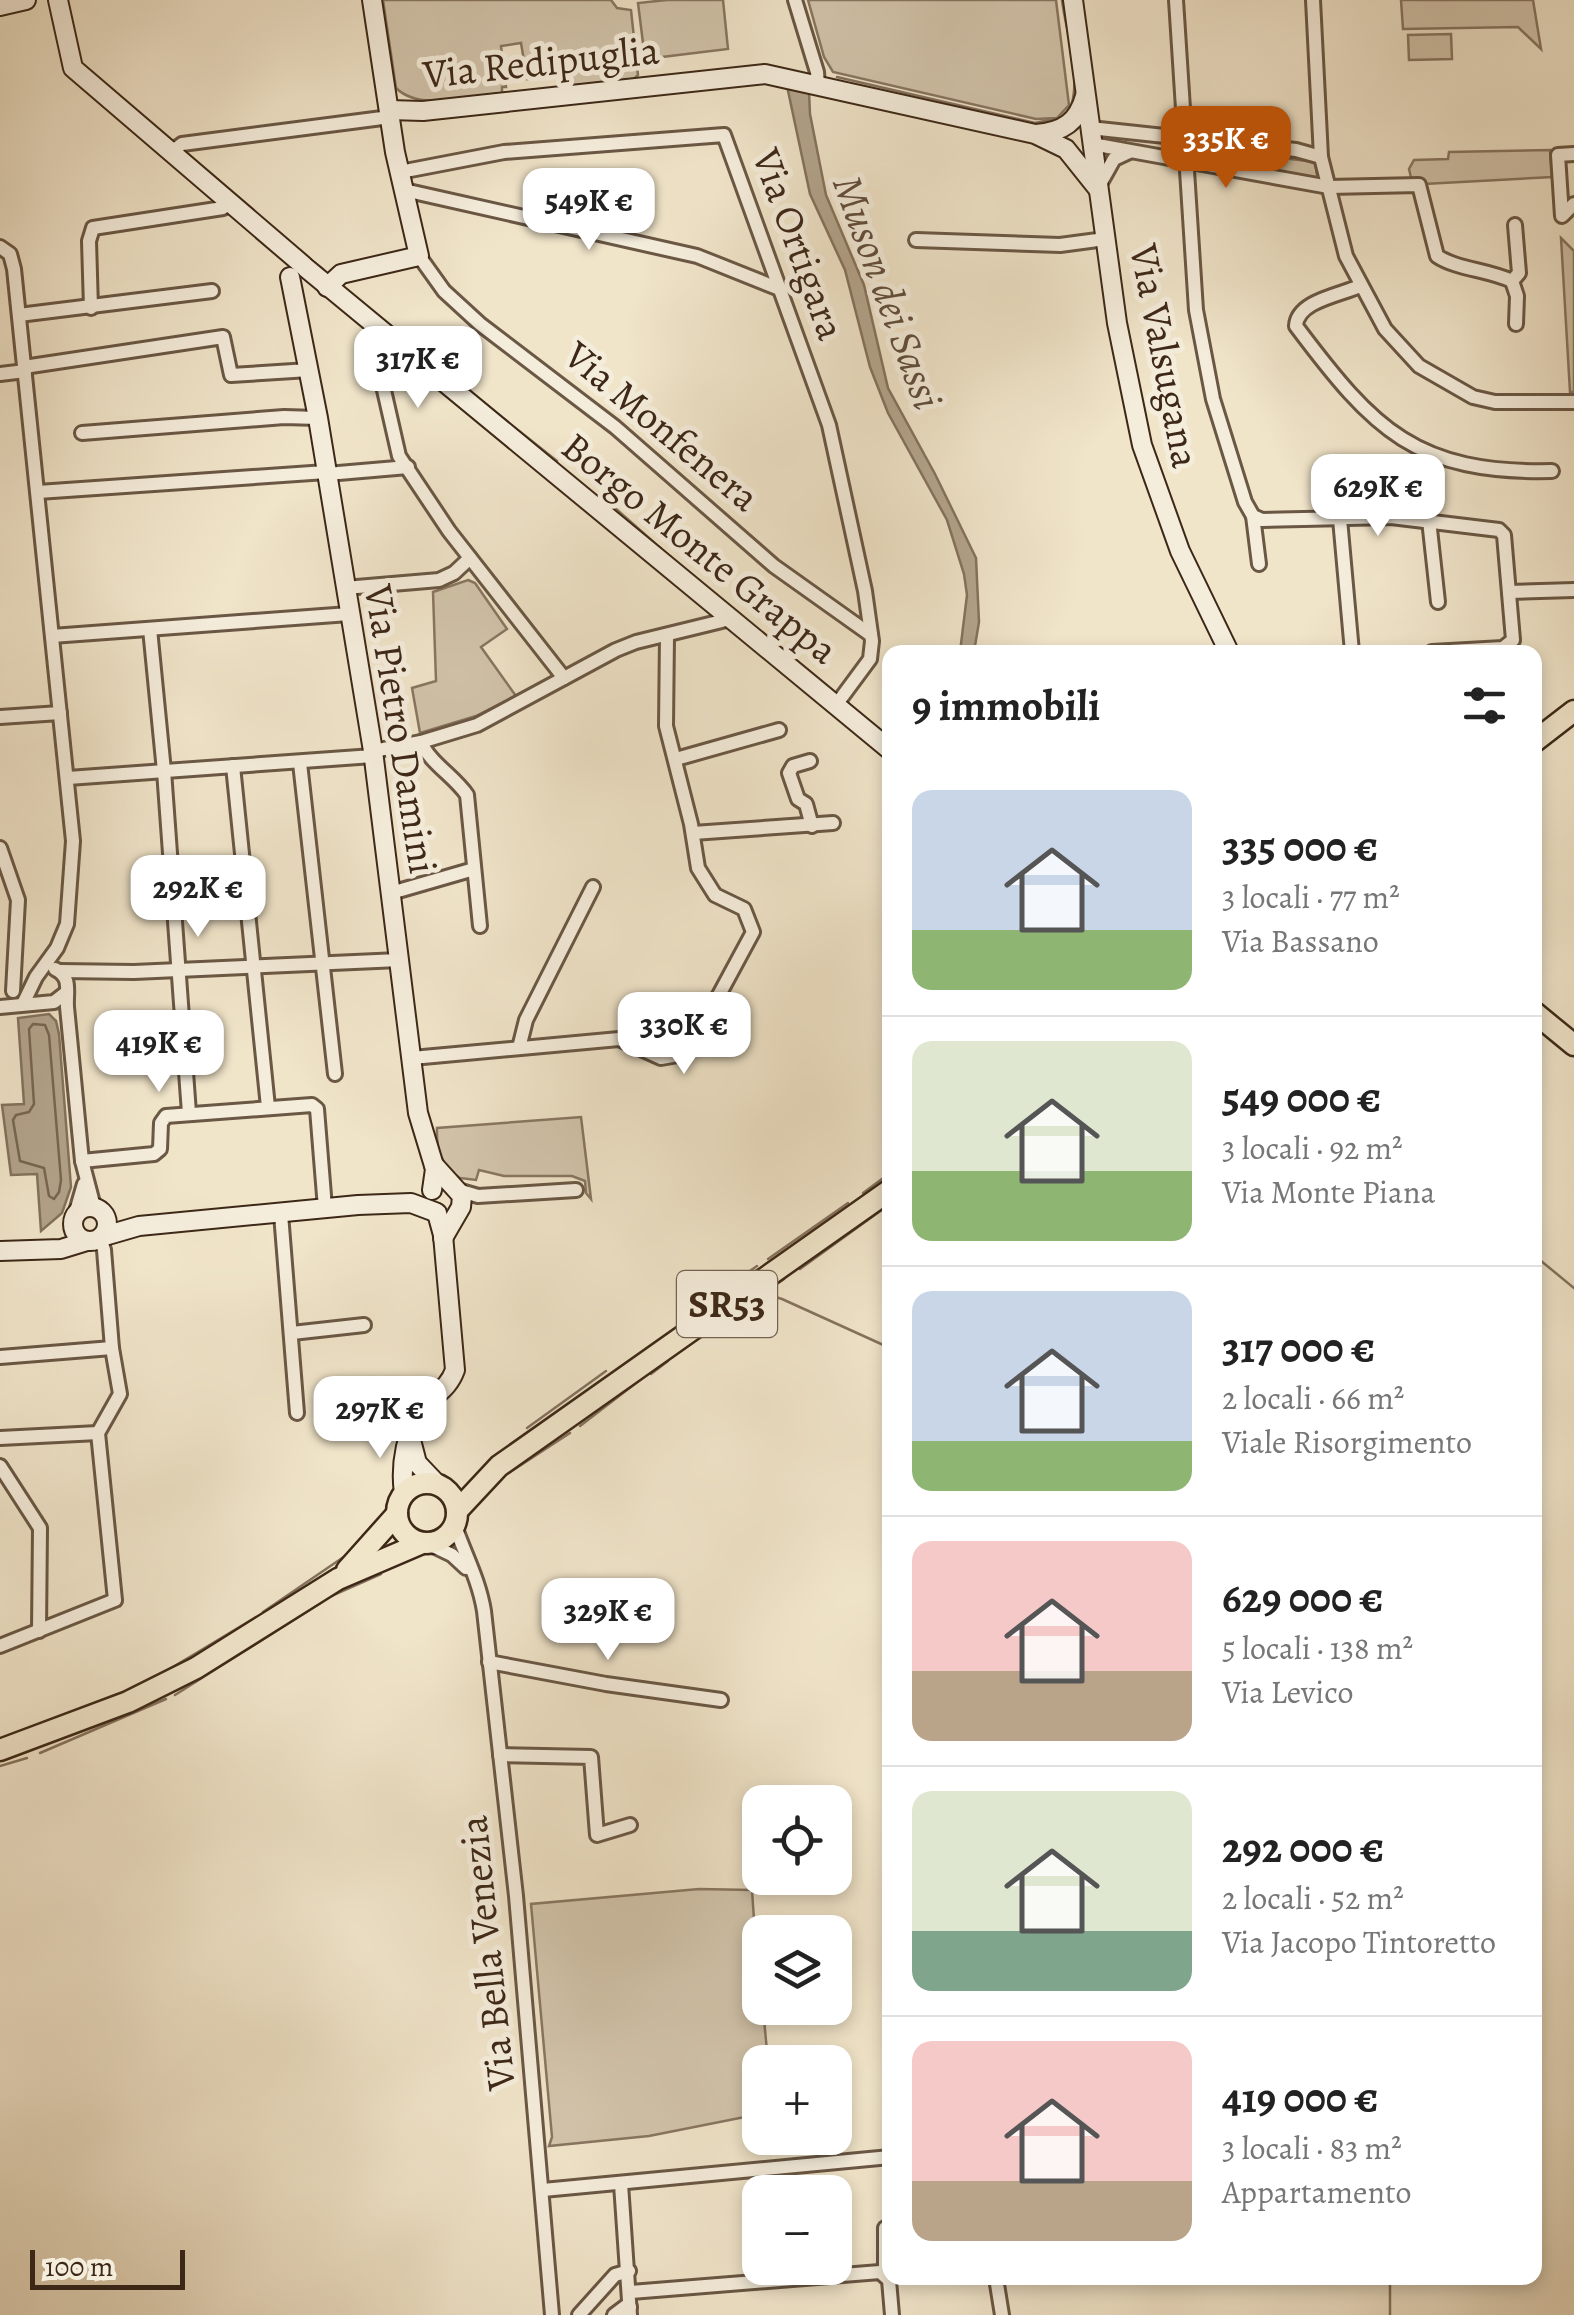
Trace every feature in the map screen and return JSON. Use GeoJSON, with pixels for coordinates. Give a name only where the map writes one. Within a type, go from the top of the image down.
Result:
{"type":"FeatureCollection","features":[{"type":"Feature","properties":{"kind":"main road"},"geometry":{"type":"LineString","coordinates":[[1542,734],[1574,711]]}},
{"type":"Feature","properties":{"kind":"main road"},"geometry":{"type":"LineString","coordinates":[[1542,1019],[1574,1045]]}},
{"type":"Feature","properties":{"kind":"main road","name":"SR53"},"geometry":{"type":"LineString","coordinates":[[0,1750],[128,1702],[264,1628],[338,1579],[443,1538],[499,1466],[882,1196]]}},
{"type":"Feature","properties":{"kind":"main road","name":"SR53"},"geometry":{"type":"LineString","coordinates":[[338,1579],[397,1514],[404,1492],[416,1484],[440,1486],[499,1466]]}},
{"type":"Feature","properties":{"kind":"main road"},"geometry":{"type":"LineString","coordinates":[[440,1486],[456,1502],[456,1518]]}},
{"type":"Feature","properties":{"kind":"main road"},"geometry":{"type":"LineString","coordinates":[[397,1514],[404,1533],[424,1543]]}},
{"type":"Feature","properties":{"kind":"street"},"geometry":{"type":"LineString","coordinates":[[0,6],[26,0]]}},
{"type":"Feature","properties":{"kind":"street","name":"Borgo Monte Grappa"},"geometry":{"type":"LineString","coordinates":[[58,0],[74,68],[277,244],[301,275],[327,287],[882,743]]}},
{"type":"Feature","properties":{"kind":"street","name":"Via Monfenera"},"geometry":{"type":"LineString","coordinates":[[372,0],[389,113],[420,256],[444,291],[480,324],[615,427],[773,566],[871,635]]}},
{"type":"Feature","properties":{"kind":"street"},"geometry":{"type":"LineString","coordinates":[[795,0],[817,72],[815,85]]}},
{"type":"Feature","properties":{"kind":"street","name":"Via Valsugana"},"geometry":{"type":"LineString","coordinates":[[1073,0],[1130,393],[1150,474],[1180,552],[1226,645]]}},
{"type":"Feature","properties":{"kind":"street"},"geometry":{"type":"LineString","coordinates":[[1176,0],[1184,162],[1201,347],[1227,448],[1257,518],[1259,564]]}},
{"type":"Feature","properties":{"kind":"street"},"geometry":{"type":"LineString","coordinates":[[1313,0],[1320,156],[1346,256],[1360,286],[1401,350],[1418,366],[1473,397],[1496,402],[1574,402]]}},
{"type":"Feature","properties":{"kind":"street","name":"Via Redipuglia"},"geometry":{"type":"LineString","coordinates":[[389,113],[757,74],[1035,134],[1066,148],[1098,189]]}},
{"type":"Feature","properties":{"kind":"street"},"geometry":{"type":"LineString","coordinates":[[1056,131],[1074,122],[1086,96]]}},
{"type":"Feature","properties":{"kind":"street"},"geometry":{"type":"LineString","coordinates":[[170,153],[182,144],[389,113]]}},
{"type":"Feature","properties":{"kind":"street","name":"Via Redipuglia"},"geometry":{"type":"LineString","coordinates":[[1035,134],[1056,131],[1091,136]]}},
{"type":"Feature","properties":{"kind":"street","name":"Via Ortigara"},"geometry":{"type":"LineString","coordinates":[[402,181],[504,152],[724,134],[829,425],[871,635]]}},
{"type":"Feature","properties":{"kind":"street"},"geometry":{"type":"LineString","coordinates":[[1091,136],[1131,151],[1329,187],[1419,186],[1440,259],[1492,271],[1512,281],[1518,296],[1516,324]]}},
{"type":"Feature","properties":{"kind":"street"},"geometry":{"type":"LineString","coordinates":[[1066,148],[1091,136],[1183,139],[1320,156]]}},
{"type":"Feature","properties":{"kind":"street"},"geometry":{"type":"LineString","coordinates":[[1098,189],[1108,166],[1131,151]]}},
{"type":"Feature","properties":{"kind":"street"},"geometry":{"type":"LineString","coordinates":[[1574,154],[1558,154],[1562,216],[1574,204]]}},
{"type":"Feature","properties":{"kind":"street"},"geometry":{"type":"LineString","coordinates":[[402,181],[683,252],[782,290]]}},
{"type":"Feature","properties":{"kind":"street"},"geometry":{"type":"LineString","coordinates":[[91,308],[88,240],[93,228],[223,208],[227,202]]}},
{"type":"Feature","properties":{"kind":"street"},"geometry":{"type":"LineString","coordinates":[[1512,281],[1519,273],[1516,225]]}},
{"type":"Feature","properties":{"kind":"street"},"geometry":{"type":"LineString","coordinates":[[916,240],[1060,244],[1105,240]]}},
{"type":"Feature","properties":{"kind":"street"},"geometry":{"type":"LineString","coordinates":[[5,250],[19,315],[73,841],[70,910],[57,949],[23,1004]]}},
{"type":"Feature","properties":{"kind":"street"},"geometry":{"type":"LineString","coordinates":[[327,287],[341,274],[420,256]]}},
{"type":"Feature","properties":{"kind":"street","name":"Via Pietro Damini"},"geometry":{"type":"LineString","coordinates":[[301,275],[298,302],[373,754],[420,1129],[434,1165]]}},
{"type":"Feature","properties":{"kind":"street"},"geometry":{"type":"LineString","coordinates":[[1360,286],[1304,308],[1297,316],[1296,326],[1364,409],[1389,432],[1446,460],[1504,472],[1552,471]]}},
{"type":"Feature","properties":{"kind":"street"},"geometry":{"type":"LineString","coordinates":[[19,315],[212,290]]}},
{"type":"Feature","properties":{"kind":"street"},"geometry":{"type":"LineString","coordinates":[[382,332],[378,336],[406,463],[470,558],[564,678]]}},
{"type":"Feature","properties":{"kind":"street"},"geometry":{"type":"LineString","coordinates":[[0,374],[223,337],[230,375],[309,370]]}},
{"type":"Feature","properties":{"kind":"street"},"geometry":{"type":"LineString","coordinates":[[82,432],[284,417],[318,418]]}},
{"type":"Feature","properties":{"kind":"street"},"geometry":{"type":"LineString","coordinates":[[38,492],[326,473],[406,463]]}},
{"type":"Feature","properties":{"kind":"street"},"geometry":{"type":"LineString","coordinates":[[1257,518],[1391,517],[1499,530],[1504,536],[1509,592],[1511,642],[1507,645]]}},
{"type":"Feature","properties":{"kind":"street"},"geometry":{"type":"LineString","coordinates":[[1340,519],[1351,645]]}},
{"type":"Feature","properties":{"kind":"street"},"geometry":{"type":"LineString","coordinates":[[1429,520],[1438,602]]}},
{"type":"Feature","properties":{"kind":"street"},"geometry":{"type":"LineString","coordinates":[[345,588],[439,580],[470,558]]}},
{"type":"Feature","properties":{"kind":"street"},"geometry":{"type":"LineString","coordinates":[[1509,592],[1574,590]]}},
{"type":"Feature","properties":{"kind":"street"},"geometry":{"type":"LineString","coordinates":[[52,636],[349,614]]}},
{"type":"Feature","properties":{"kind":"street"},"geometry":{"type":"LineString","coordinates":[[68,778],[300,763],[373,754],[490,720],[616,650],[730,619]]}},
{"type":"Feature","properties":{"kind":"street"},"geometry":{"type":"LineString","coordinates":[[150,629],[189,1113]]}},
{"type":"Feature","properties":{"kind":"street"},"geometry":{"type":"LineString","coordinates":[[836,705],[868,665],[871,635]]}},
{"type":"Feature","properties":{"kind":"street"},"geometry":{"type":"LineString","coordinates":[[412,1058],[619,1039],[661,1058],[678,1055],[719,995],[753,932],[744,909],[710,891],[696,859],[666,726],[667,636]]}},
{"type":"Feature","properties":{"kind":"street"},"geometry":{"type":"LineString","coordinates":[[0,716],[60,713]]}},
{"type":"Feature","properties":{"kind":"street"},"geometry":{"type":"LineString","coordinates":[[676,759],[780,730]]}},
{"type":"Feature","properties":{"kind":"street"},"geometry":{"type":"LineString","coordinates":[[422,742],[425,752],[468,795],[480,926]]}},
{"type":"Feature","properties":{"kind":"street"},"geometry":{"type":"LineString","coordinates":[[810,761],[793,766],[789,772],[798,799],[806,804],[812,826]]}},
{"type":"Feature","properties":{"kind":"street"},"geometry":{"type":"LineString","coordinates":[[300,763],[336,1074]]}},
{"type":"Feature","properties":{"kind":"street"},"geometry":{"type":"LineString","coordinates":[[233,766],[268,1107]]}},
{"type":"Feature","properties":{"kind":"street"},"geometry":{"type":"LineString","coordinates":[[693,833],[833,823]]}},
{"type":"Feature","properties":{"kind":"street"},"geometry":{"type":"LineString","coordinates":[[0,848],[18,900],[14,991]]}},
{"type":"Feature","properties":{"kind":"street"},"geometry":{"type":"LineString","coordinates":[[391,892],[474,869]]}},
{"type":"Feature","properties":{"kind":"street"},"geometry":{"type":"LineString","coordinates":[[519,1048],[526,1020],[593,887]]}},
{"type":"Feature","properties":{"kind":"street"},"geometry":{"type":"LineString","coordinates":[[57,949],[59,971],[67,980],[85,1182],[86,1215],[78,1236],[96,1241]]}},
{"type":"Feature","properties":{"kind":"street"},"geometry":{"type":"LineString","coordinates":[[42,971],[180,970],[399,960]]}},
{"type":"Feature","properties":{"kind":"street"},"geometry":{"type":"LineString","coordinates":[[34,985],[36,994],[69,1021]]}},
{"type":"Feature","properties":{"kind":"street"},"geometry":{"type":"LineString","coordinates":[[0,1007],[48,1002],[62,998],[66,992]]}},
{"type":"Feature","properties":{"kind":"street"},"geometry":{"type":"LineString","coordinates":[[82,1161],[154,1154],[162,1142],[162,1118],[312,1104],[317,1109],[325,1208]]}},
{"type":"Feature","properties":{"kind":"street"},"geometry":{"type":"LineString","coordinates":[[434,1165],[463,1197]]}},
{"type":"Feature","properties":{"kind":"street"},"geometry":{"type":"LineString","coordinates":[[404,1492],[404,1455],[423,1408],[448,1386],[454,1370],[443,1238],[434,1202],[434,1165]]}},
{"type":"Feature","properties":{"kind":"street"},"geometry":{"type":"LineString","coordinates":[[434,1202],[442,1184],[463,1197],[576,1190]]}},
{"type":"Feature","properties":{"kind":"street"},"geometry":{"type":"LineString","coordinates":[[434,1202],[446,1216],[463,1197]]}},
{"type":"Feature","properties":{"kind":"street"},"geometry":{"type":"LineString","coordinates":[[443,1238],[463,1197]]}},
{"type":"Feature","properties":{"kind":"street"},"geometry":{"type":"LineString","coordinates":[[0,1250],[70,1248],[140,1226],[434,1202]]}},
{"type":"Feature","properties":{"kind":"street"},"geometry":{"type":"LineString","coordinates":[[280,1214],[298,1412]]}},
{"type":"Feature","properties":{"kind":"street"},"geometry":{"type":"LineString","coordinates":[[0,1646],[116,1600],[98,1434],[120,1394],[96,1241],[107,1224],[86,1215]]}},
{"type":"Feature","properties":{"kind":"street"},"geometry":{"type":"LineString","coordinates":[[31,1249],[86,1215],[140,1226]]}},
{"type":"Feature","properties":{"kind":"street"},"geometry":{"type":"LineString","coordinates":[[292,1333],[364,1325]]}},
{"type":"Feature","properties":{"kind":"street"},"geometry":{"type":"LineString","coordinates":[[0,1357],[112,1348]]}},
{"type":"Feature","properties":{"kind":"street"},"geometry":{"type":"LineString","coordinates":[[0,1438],[98,1434]]}},
{"type":"Feature","properties":{"kind":"street"},"geometry":{"type":"LineString","coordinates":[[410,1440],[417,1463],[440,1486]]}},
{"type":"Feature","properties":{"kind":"street"},"geometry":{"type":"LineString","coordinates":[[0,1466],[40,1528],[39,1631]]}},
{"type":"Feature","properties":{"kind":"street","name":"Via Bella Venezia"},"geometry":{"type":"LineString","coordinates":[[456,1518],[480,1586],[543,2190],[552,2315]]}},
{"type":"Feature","properties":{"kind":"street"},"geometry":{"type":"LineString","coordinates":[[424,1543],[460,1561],[480,1586]]}},
{"type":"Feature","properties":{"kind":"street"},"geometry":{"type":"LineString","coordinates":[[489,1662],[721,1700]]}},
{"type":"Feature","properties":{"kind":"street"},"geometry":{"type":"LineString","coordinates":[[500,1755],[592,1757],[598,1834],[630,1825]]}},
{"type":"Feature","properties":{"kind":"street"},"geometry":{"type":"LineString","coordinates":[[543,2190],[882,2158]]}},
{"type":"Feature","properties":{"kind":"street"},"geometry":{"type":"LineString","coordinates":[[621,2184],[630,2311]]}},
{"type":"Feature","properties":{"kind":"street"},"geometry":{"type":"LineString","coordinates":[[579,2315],[615,2275],[629,2271]]}},
{"type":"Feature","properties":{"kind":"street"},"geometry":{"type":"LineString","coordinates":[[631,2292],[882,2273]]}},
{"type":"Feature","properties":{"kind":"street"},"geometry":{"type":"LineString","coordinates":[[889,2285],[892,2315]]}},
{"type":"Feature","properties":{"kind":"street"},"geometry":{"type":"LineString","coordinates":[[997,2285],[1002,2315]]}},
{"type":"Feature","properties":{"kind":"street"},"geometry":{"type":"LineString","coordinates":[[614,2315],[626,2306],[630,2311]]}},
{"type":"Feature","properties":{"kind":"shaded area"},"geometry":{"type":"Polygon","coordinates":[[[383,0],[611,0],[617,8],[631,10],[638,75],[634,79],[568,86],[565,74],[527,79],[521,43],[501,46],[506,87],[502,87],[502,93],[447,101],[418,99],[396,88],[383,0]]]}},
{"type":"Feature","properties":{"kind":"shaded area"},"geometry":{"type":"Polygon","coordinates":[[[723,0],[728,49],[645,59],[638,3],[723,0]]]}},
{"type":"Feature","properties":{"kind":"shaded area"},"geometry":{"type":"Polygon","coordinates":[[[808,0],[1056,0],[1069,105],[1057,118],[1036,119],[833,72],[824,57],[808,0]]]}},
{"type":"Feature","properties":{"kind":"shaded area"},"geometry":{"type":"Polygon","coordinates":[[[1401,0],[1533,0],[1541,49],[1518,27],[1403,29],[1401,0]]]}},
{"type":"Feature","properties":{"kind":"shaded area"},"geometry":{"type":"Polygon","coordinates":[[[1451,34],[1452,59],[1409,60],[1408,35],[1451,34]]]}},
{"type":"Feature","properties":{"kind":"shaded area"},"geometry":{"type":"Polygon","coordinates":[[[1191,147],[1315,162],[1318,181],[1191,158],[1191,147]]]}},
{"type":"Feature","properties":{"kind":"shaded area"},"geometry":{"type":"Polygon","coordinates":[[[1550,150],[1552,177],[1424,184],[1412,182],[1409,169],[1414,160],[1448,159],[1449,152],[1550,150]]]}},
{"type":"Feature","properties":{"kind":"shaded area"},"geometry":{"type":"Polygon","coordinates":[[[1561,238],[1574,251],[1574,392],[1570,392],[1561,238]]]}},
{"type":"Feature","properties":{"kind":"shaded area"},"geometry":{"type":"Polygon","coordinates":[[[468,580],[475,583],[507,629],[481,647],[516,696],[476,716],[420,733],[412,688],[436,681],[433,592],[468,580]]]}},
{"type":"Feature","properties":{"kind":"shaded area"},"geometry":{"type":"Polygon","coordinates":[[[581,1117],[591,1199],[585,1181],[572,1176],[504,1176],[479,1170],[476,1180],[460,1178],[448,1168],[439,1150],[437,1128],[581,1117]]]}},
{"type":"Feature","properties":{"kind":"shaded area"},"geometry":{"type":"Polygon","coordinates":[[[699,1889],[742,1890],[742,1895],[752,1895],[754,1915],[742,1915],[742,2025],[765,2025],[766,2045],[742,2045],[742,2118],[649,2136],[549,2146],[552,2137],[531,1904],[699,1889]]]}},
{"type":"Feature","properties":{"kind":"water"},"geometry":{"type":"Polygon","coordinates":[[[787,86],[809,92],[826,195],[864,285],[888,388],[976,558],[979,622],[975,645],[961,645],[967,595],[947,520],[888,413],[870,367],[845,270],[810,194],[787,86]]]}},
{"type":"Feature","properties":{"kind":"water"},"geometry":{"type":"Polygon","coordinates":[[[49,1014],[56,1021],[59,1034],[71,1187],[62,1213],[41,1231],[37,1174],[11,1175],[2,1105],[24,1104],[18,1018],[49,1014]]]}},
{"type":"Feature","properties":{"kind":"waterway"},"geometry":{"type":"LineString","coordinates":[[1062,0],[1074,71],[1069,112]]}},
{"type":"Feature","properties":{"kind":"waterway"},"geometry":{"type":"LineString","coordinates":[[837,77],[1035,123],[1063,117]]}},
{"type":"Feature","properties":{"kind":"waterway"},"geometry":{"type":"LineString","coordinates":[[305,255],[324,270]]}},
{"type":"Feature","properties":{"kind":"waterway"},"geometry":{"type":"LineString","coordinates":[[464,387],[557,461]]}},
{"type":"Feature","properties":{"kind":"waterway"},"geometry":{"type":"LineString","coordinates":[[606,500],[674,560]]}},
{"type":"Feature","properties":{"kind":"waterway"},"geometry":{"type":"LineString","coordinates":[[779,647],[836,694]]}},
{"type":"Feature","properties":{"kind":"waterway"},"geometry":{"type":"LineString","coordinates":[[863,1193],[882,1179]]}},
{"type":"Feature","properties":{"kind":"waterway"},"geometry":{"type":"LineString","coordinates":[[768,1259],[848,1203]]}},
{"type":"Feature","properties":{"kind":"waterway"},"geometry":{"type":"LineString","coordinates":[[800,1269],[882,1210]]}},
{"type":"Feature","properties":{"kind":"waterway"},"geometry":{"type":"LineString","coordinates":[[1542,1262],[1574,1288]]}},
{"type":"Feature","properties":{"kind":"waterway"},"geometry":{"type":"LineString","coordinates":[[713,1297],[757,1266]]}},
{"type":"Feature","properties":{"kind":"waterway"},"geometry":{"type":"LineString","coordinates":[[748,1304],[784,1279]]}},
{"type":"Feature","properties":{"kind":"waterway"},"geometry":{"type":"LineString","coordinates":[[763,1293],[882,1344]]}},
{"type":"Feature","properties":{"kind":"waterway"},"geometry":{"type":"LineString","coordinates":[[651,1374],[668,1361]]}},
{"type":"Feature","properties":{"kind":"waterway"},"geometry":{"type":"LineString","coordinates":[[527,1428],[606,1371]]}},
{"type":"Feature","properties":{"kind":"waterway"},"geometry":{"type":"LineString","coordinates":[[580,1426],[640,1380]]}},
{"type":"Feature","properties":{"kind":"waterway"},"geometry":{"type":"LineString","coordinates":[[501,1478],[570,1433]]}},
{"type":"Feature","properties":{"kind":"waterway"},"geometry":{"type":"LineString","coordinates":[[263,1612],[348,1554]]}},
{"type":"Feature","properties":{"kind":"waterway"},"geometry":{"type":"LineString","coordinates":[[329,1597],[381,1574]]}},
{"type":"Feature","properties":{"kind":"waterway"},"geometry":{"type":"LineString","coordinates":[[175,1695],[322,1602]]}},
{"type":"Feature","properties":{"kind":"waterway"},"geometry":{"type":"LineString","coordinates":[[163,1673],[256,1617]]}},
{"type":"Feature","properties":{"kind":"waterway"},"geometry":{"type":"LineString","coordinates":[[118,1695],[142,1684]]}},
{"type":"Feature","properties":{"kind":"waterway"},"geometry":{"type":"LineString","coordinates":[[40,1753],[166,1699]]}},
{"type":"Feature","properties":{"kind":"waterway"},"geometry":{"type":"LineString","coordinates":[[0,1766],[27,1758]]}},
{"type":"Feature","properties":{"kind":"waterway"},"geometry":{"type":"LineString","coordinates":[[1390,2285],[1390,2315]]}},
{"type":"Feature","properties":{"kind":"water label","name":"Muson dei Sassi"},"geometry":{"type":"Point","coordinates":[888,292]}}]}
